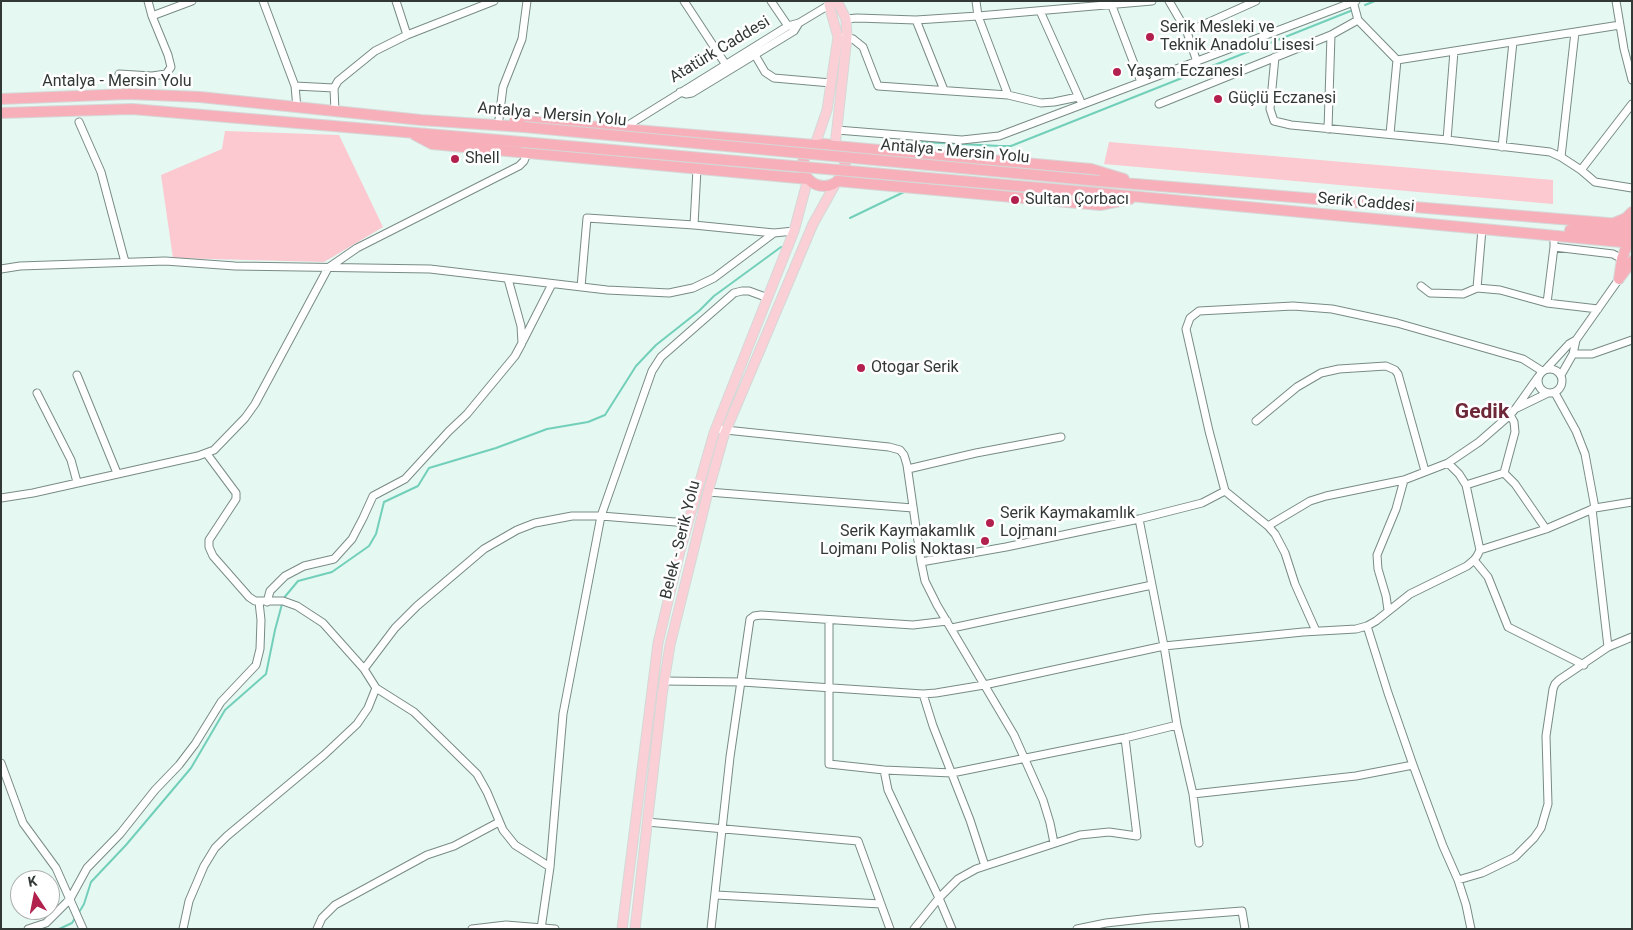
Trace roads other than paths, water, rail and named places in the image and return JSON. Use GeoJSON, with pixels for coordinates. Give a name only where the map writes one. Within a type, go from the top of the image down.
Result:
{"type":"FeatureCollection","features":[{"type":"Feature","properties":{"kind":"highway","name":"Antalya - Mersin Yolu"},"geometry":{"type":"LineString","coordinates":[[1,99],[129,94],[200,97],[335,112],[524,127],[1099,181]]}},
{"type":"Feature","properties":{"kind":"highway","name":"Antalya - Mersin Yolu"},"geometry":{"type":"LineString","coordinates":[[1,113],[132,109],[817,167],[1098,193]]}},
{"type":"Feature","properties":{"kind":"highway"},"geometry":{"type":"LineString","coordinates":[[421,120],[499,119],[815,145],[822,143],[835,146],[1091,169],[1142,185]]}},
{"type":"Feature","properties":{"kind":"highway"},"geometry":{"type":"LineString","coordinates":[[409,132],[432,144],[808,179],[819,185],[832,184],[844,173],[845,163],[842,153],[835,146]]}},
{"type":"Feature","properties":{"kind":"highway"},"geometry":{"type":"LineString","coordinates":[[808,179],[803,167],[803,160],[815,145]]}},
{"type":"Feature","properties":{"kind":"highway"},"geometry":{"type":"LineString","coordinates":[[837,181],[1100,205],[1142,197]]}},
{"type":"Feature","properties":{"kind":"highway","name":"Serik Caddesi"},"geometry":{"type":"LineString","coordinates":[[1099,181],[1611,224],[1631,229]]}},
{"type":"Feature","properties":{"kind":"highway","name":"Serik Caddesi"},"geometry":{"type":"LineString","coordinates":[[1098,193],[1554,236],[1631,229]]}},
{"type":"Feature","properties":{"kind":"highway"},"geometry":{"type":"LineString","coordinates":[[1522,232],[1542,229],[1617,234],[1631,229],[1627,260],[1619,279]]}},
{"type":"Feature","properties":{"kind":"highway"},"geometry":{"type":"LineString","coordinates":[[1619,279],[1627,274],[1632,267]]}},
{"type":"Feature","properties":{"kind":"main road"},"geometry":{"type":"LineString","coordinates":[[815,145],[827,110],[831,82],[846,19],[834,2]]}},
{"type":"Feature","properties":{"kind":"main road"},"geometry":{"type":"LineString","coordinates":[[834,2],[843,37],[835,146]]}},
{"type":"Feature","properties":{"kind":"main road","name":"Belek - Serik Yolu"},"geometry":{"type":"LineString","coordinates":[[622,929],[658,642],[688,523],[716,429],[794,232],[808,179]]}},
{"type":"Feature","properties":{"kind":"main road","name":"Belek - Serik Yolu"},"geometry":{"type":"LineString","coordinates":[[635,929],[664,681],[670,645],[708,492],[726,430],[813,224],[837,181]]}},
{"type":"Feature","properties":{"kind":"street"},"geometry":{"type":"LineString","coordinates":[[119,74],[152,76],[166,74],[171,67],[148,1]]}},
{"type":"Feature","properties":{"kind":"street"},"geometry":{"type":"LineString","coordinates":[[152,16],[192,1]]}},
{"type":"Feature","properties":{"kind":"street"},"geometry":{"type":"LineString","coordinates":[[263,1],[295,86],[297,108]]}},
{"type":"Feature","properties":{"kind":"street"},"geometry":{"type":"LineString","coordinates":[[396,1],[407,35]]}},
{"type":"Feature","properties":{"kind":"street"},"geometry":{"type":"LineString","coordinates":[[335,112],[334,88],[338,81],[375,51],[407,35],[494,1]]}},
{"type":"Feature","properties":{"kind":"street"},"geometry":{"type":"LineString","coordinates":[[499,119],[503,87],[522,38],[527,1]]}},
{"type":"Feature","properties":{"kind":"street"},"geometry":{"type":"LineString","coordinates":[[684,1],[727,68],[755,55],[794,31],[799,23]]}},
{"type":"Feature","properties":{"kind":"street"},"geometry":{"type":"LineString","coordinates":[[771,1],[788,26]]}},
{"type":"Feature","properties":{"kind":"street"},"geometry":{"type":"LineString","coordinates":[[976,1],[978,16],[1008,95]]}},
{"type":"Feature","properties":{"kind":"street"},"geometry":{"type":"LineString","coordinates":[[846,19],[916,20],[1112,6],[1152,1]]}},
{"type":"Feature","properties":{"kind":"street"},"geometry":{"type":"LineString","coordinates":[[1169,1],[1187,32],[1197,62]]}},
{"type":"Feature","properties":{"kind":"street"},"geometry":{"type":"LineString","coordinates":[[1187,32],[1256,1]]}},
{"type":"Feature","properties":{"kind":"street"},"geometry":{"type":"LineString","coordinates":[[1616,1],[1624,49],[1632,80]]}},
{"type":"Feature","properties":{"kind":"street","name":"Atatürk Caddesi"},"geometry":{"type":"LineString","coordinates":[[621,129],[680,92],[727,68],[788,26],[799,23],[834,2]]}},
{"type":"Feature","properties":{"kind":"street"},"geometry":{"type":"LineString","coordinates":[[837,130],[962,140],[986,139],[1013,132],[1354,2],[1358,20],[1397,60],[1390,134]]}},
{"type":"Feature","properties":{"kind":"street"},"geometry":{"type":"LineString","coordinates":[[1112,6],[1141,82]]}},
{"type":"Feature","properties":{"kind":"street"},"geometry":{"type":"LineString","coordinates":[[1040,11],[1082,105]]}},
{"type":"Feature","properties":{"kind":"street"},"geometry":{"type":"LineString","coordinates":[[916,20],[944,90]]}},
{"type":"Feature","properties":{"kind":"street"},"geometry":{"type":"LineString","coordinates":[[1159,104],[1331,35],[1358,20]]}},
{"type":"Feature","properties":{"kind":"street"},"geometry":{"type":"LineString","coordinates":[[1397,60],[1620,24]]}},
{"type":"Feature","properties":{"kind":"street"},"geometry":{"type":"LineString","coordinates":[[1561,157],[1574,32]]}},
{"type":"Feature","properties":{"kind":"street"},"geometry":{"type":"LineString","coordinates":[[1328,129],[1331,35]]}},
{"type":"Feature","properties":{"kind":"street"},"geometry":{"type":"LineString","coordinates":[[843,37],[856,40],[863,47],[878,86],[1008,95],[1041,103],[1078,96]]}},
{"type":"Feature","properties":{"kind":"street"},"geometry":{"type":"LineString","coordinates":[[1502,147],[1513,42]]}},
{"type":"Feature","properties":{"kind":"street"},"geometry":{"type":"LineString","coordinates":[[1447,140],[1454,51]]}},
{"type":"Feature","properties":{"kind":"street"},"geometry":{"type":"LineString","coordinates":[[755,55],[765,72],[774,78],[831,82]]}},
{"type":"Feature","properties":{"kind":"street"},"geometry":{"type":"LineString","coordinates":[[1275,57],[1270,109],[1274,121],[1290,125],[1550,152],[1581,170],[1595,182],[1632,188]]}},
{"type":"Feature","properties":{"kind":"street"},"geometry":{"type":"LineString","coordinates":[[295,86],[334,88]]}},
{"type":"Feature","properties":{"kind":"street"},"geometry":{"type":"LineString","coordinates":[[1581,170],[1632,104]]}},
{"type":"Feature","properties":{"kind":"street"},"geometry":{"type":"LineString","coordinates":[[79,122],[100,172],[125,262]]}},
{"type":"Feature","properties":{"kind":"street"},"geometry":{"type":"LineString","coordinates":[[1,498],[33,493],[207,454],[214,450],[245,418],[255,404],[328,268],[357,248],[519,166],[528,153]]}},
{"type":"Feature","properties":{"kind":"street"},"geometry":{"type":"LineString","coordinates":[[694,225],[697,169]]}},
{"type":"Feature","properties":{"kind":"street"},"geometry":{"type":"LineString","coordinates":[[581,287],[588,218],[694,225],[774,233],[794,232]]}},
{"type":"Feature","properties":{"kind":"street"},"geometry":{"type":"LineString","coordinates":[[1477,288],[1482,229]]}},
{"type":"Feature","properties":{"kind":"street"},"geometry":{"type":"LineString","coordinates":[[1,269],[20,266],[165,261],[235,266],[430,269],[581,287],[669,293],[693,288],[714,278],[774,233]]}},
{"type":"Feature","properties":{"kind":"street"},"geometry":{"type":"LineString","coordinates":[[1547,303],[1554,236]]}},
{"type":"Feature","properties":{"kind":"street"},"geometry":{"type":"LineString","coordinates":[[1554,247],[1613,254],[1627,260]]}},
{"type":"Feature","properties":{"kind":"street"},"geometry":{"type":"LineString","coordinates":[[508,279],[521,326],[522,343]]}},
{"type":"Feature","properties":{"kind":"street"},"geometry":{"type":"LineString","coordinates":[[1516,408],[1551,393],[1562,385],[1561,375],[1573,354],[1576,340],[1619,279]]}},
{"type":"Feature","properties":{"kind":"street"},"geometry":{"type":"LineString","coordinates":[[267,602],[270,592],[285,576],[304,566],[334,559],[352,539],[373,496],[405,480],[496,380],[515,356],[552,284]]}},
{"type":"Feature","properties":{"kind":"street"},"geometry":{"type":"LineString","coordinates":[[1420,286],[1430,293],[1444,294],[1463,294],[1477,288],[1500,290],[1547,303],[1598,309]]}},
{"type":"Feature","properties":{"kind":"street"},"geometry":{"type":"LineString","coordinates":[[541,928],[550,867],[564,714],[601,516],[654,367],[658,360],[734,293],[749,291],[768,298]]}},
{"type":"Feature","properties":{"kind":"street"},"geometry":{"type":"LineString","coordinates":[[1316,631],[1295,584],[1283,548],[1268,526],[1225,491],[1209,431],[1186,329],[1190,318],[1199,311],[1293,306],[1332,309],[1397,323],[1524,358],[1542,373]]}},
{"type":"Feature","properties":{"kind":"street"},"geometry":{"type":"LineString","coordinates":[[1268,526],[1310,501],[1404,480],[1448,463],[1479,442],[1510,415],[1542,373],[1569,344],[1576,340]]}},
{"type":"Feature","properties":{"kind":"street"},"geometry":{"type":"LineString","coordinates":[[1573,354],[1592,354],[1632,340]]}},
{"type":"Feature","properties":{"kind":"street"},"geometry":{"type":"LineString","coordinates":[[1256,421],[1297,387],[1321,373],[1339,369],[1386,366],[1398,374],[1425,471]]}},
{"type":"Feature","properties":{"kind":"street"},"geometry":{"type":"LineString","coordinates":[[1542,373],[1552,369],[1561,375]]}},
{"type":"Feature","properties":{"kind":"street"},"geometry":{"type":"LineString","coordinates":[[1542,373],[1539,387],[1551,393],[1583,448],[1588,465],[1608,647]]}},
{"type":"Feature","properties":{"kind":"street"},"geometry":{"type":"LineString","coordinates":[[77,375],[116,473]]}},
{"type":"Feature","properties":{"kind":"street"},"geometry":{"type":"LineString","coordinates":[[37,393],[70,460],[77,482]]}},
{"type":"Feature","properties":{"kind":"street"},"geometry":{"type":"LineString","coordinates":[[1504,473],[1515,432],[1514,422],[1510,415]]}},
{"type":"Feature","properties":{"kind":"street"},"geometry":{"type":"LineString","coordinates":[[716,429],[894,448],[904,455],[908,470],[920,562],[925,581],[1010,727],[1047,812],[1054,843]]}},
{"type":"Feature","properties":{"kind":"street"},"geometry":{"type":"LineString","coordinates":[[908,470],[976,453],[1061,438]]}},
{"type":"Feature","properties":{"kind":"street"},"geometry":{"type":"LineString","coordinates":[[207,454],[236,493],[236,499],[209,540],[209,547],[214,556],[255,602],[283,601],[297,606],[323,623],[364,669],[376,688],[414,712],[470,766],[482,781],[499,822],[508,838],[515,845],[550,867]]}},
{"type":"Feature","properties":{"kind":"street"},"geometry":{"type":"LineString","coordinates":[[1448,463],[1466,485],[1480,550]]}},
{"type":"Feature","properties":{"kind":"street"},"geometry":{"type":"LineString","coordinates":[[1504,473],[1515,484],[1546,529]]}},
{"type":"Feature","properties":{"kind":"street"},"geometry":{"type":"LineString","coordinates":[[1466,485],[1504,473]]}},
{"type":"Feature","properties":{"kind":"street"},"geometry":{"type":"LineString","coordinates":[[1388,610],[1378,570],[1377,555],[1396,510],[1404,480]]}},
{"type":"Feature","properties":{"kind":"street"},"geometry":{"type":"LineString","coordinates":[[920,562],[1006,547],[1139,519],[1202,503],[1225,491]]}},
{"type":"Feature","properties":{"kind":"street"},"geometry":{"type":"LineString","coordinates":[[708,492],[913,508]]}},
{"type":"Feature","properties":{"kind":"street"},"geometry":{"type":"LineString","coordinates":[[664,681],[742,682],[923,694],[984,685],[1164,646],[1316,631],[1356,629],[1367,626],[1410,594],[1467,566],[1474,560],[1480,550],[1546,529],[1594,508],[1632,502]]}},
{"type":"Feature","properties":{"kind":"street"},"geometry":{"type":"LineString","coordinates":[[364,669],[394,628],[417,606],[484,549],[517,530],[544,521],[572,516],[601,516],[688,523]]}},
{"type":"Feature","properties":{"kind":"street"},"geometry":{"type":"LineString","coordinates":[[1139,519],[1164,646],[1177,726],[1193,794],[1199,843]]}},
{"type":"Feature","properties":{"kind":"street"},"geometry":{"type":"LineString","coordinates":[[1474,560],[1488,577],[1508,627],[1584,665]]}},
{"type":"Feature","properties":{"kind":"street"},"geometry":{"type":"LineString","coordinates":[[952,628],[1152,585]]}},
{"type":"Feature","properties":{"kind":"street"},"geometry":{"type":"LineString","coordinates":[[28,929],[46,923],[70,899],[87,868],[120,834],[154,790],[179,765],[196,744],[221,702],[256,665],[260,649],[262,620],[259,602]]}},
{"type":"Feature","properties":{"kind":"street"},"geometry":{"type":"LineString","coordinates":[[711,929],[730,757],[750,619],[761,615],[829,621],[913,625],[947,621]]}},
{"type":"Feature","properties":{"kind":"street"},"geometry":{"type":"LineString","coordinates":[[829,621],[829,764],[884,770],[952,773],[1177,726]]}},
{"type":"Feature","properties":{"kind":"street"},"geometry":{"type":"LineString","coordinates":[[1367,626],[1413,765],[1443,846],[1458,880],[1471,929]]}},
{"type":"Feature","properties":{"kind":"street"},"geometry":{"type":"LineString","coordinates":[[1458,880],[1482,873],[1515,857],[1526,848],[1541,828],[1548,804],[1546,736],[1553,689],[1559,680],[1584,665],[1608,647],[1632,637]]}},
{"type":"Feature","properties":{"kind":"street"},"geometry":{"type":"LineString","coordinates":[[183,929],[189,901],[204,866],[215,848],[324,755],[357,724],[368,708],[376,688]]}},
{"type":"Feature","properties":{"kind":"street"},"geometry":{"type":"LineString","coordinates":[[923,694],[985,866]]}},
{"type":"Feature","properties":{"kind":"street"},"geometry":{"type":"LineString","coordinates":[[914,929],[939,898],[958,879],[985,866],[1080,835],[1118,833],[1137,836],[1125,738]]}},
{"type":"Feature","properties":{"kind":"street"},"geometry":{"type":"LineString","coordinates":[[1,763],[24,822],[56,868],[83,929]]}},
{"type":"Feature","properties":{"kind":"street"},"geometry":{"type":"LineString","coordinates":[[1193,794],[1356,776],[1413,765]]}},
{"type":"Feature","properties":{"kind":"street"},"geometry":{"type":"LineString","coordinates":[[884,770],[888,790],[952,929]]}},
{"type":"Feature","properties":{"kind":"street"},"geometry":{"type":"LineString","coordinates":[[317,929],[322,918],[335,905],[427,855],[454,846],[499,822]]}},
{"type":"Feature","properties":{"kind":"street"},"geometry":{"type":"LineString","coordinates":[[647,822],[858,841],[890,929]]}},
{"type":"Feature","properties":{"kind":"street"},"geometry":{"type":"LineString","coordinates":[[716,895],[881,904]]}},
{"type":"Feature","properties":{"kind":"street"},"geometry":{"type":"LineString","coordinates":[[1077,929],[1106,923],[1151,918],[1242,911],[1245,929]]}},
{"type":"Feature","properties":{"kind":"street"},"geometry":{"type":"LineString","coordinates":[[472,929],[506,925],[554,929]]}},
{"type":"Feature","properties":{"kind":"waterway"},"geometry":{"type":"LineString","coordinates":[[1365,5],[1375,1]]}},
{"type":"Feature","properties":{"kind":"waterway"},"geometry":{"type":"LineString","coordinates":[[922,142],[1011,146],[1353,10]]}},
{"type":"Feature","properties":{"kind":"waterway"},"geometry":{"type":"LineString","coordinates":[[850,218],[906,191]]}},
{"type":"Feature","properties":{"kind":"waterway"},"geometry":{"type":"LineString","coordinates":[[283,599],[298,581],[332,572],[369,546],[376,534],[384,502],[418,486],[429,468],[496,448],[547,429],[588,422],[605,415],[636,366],[656,345],[699,311],[714,296],[781,247]]}},
{"type":"Feature","properties":{"kind":"waterway"},"geometry":{"type":"LineString","coordinates":[[78,914],[84,904],[91,882],[126,845],[191,768],[225,710],[266,674],[282,604]]}},
{"type":"Feature","properties":{"kind":"waterway"},"geometry":{"type":"LineString","coordinates":[[59,929],[72,923],[75,918]]}},
{"type":"Feature","properties":{"kind":"place","name":"Serik Mesleki ve Teknik Anadolu Lisesi"},"geometry":{"type":"Point","coordinates":[1150,37]}},
{"type":"Feature","properties":{"kind":"place","name":"Yaşam Eczanesi"},"geometry":{"type":"Point","coordinates":[1117,72]}},
{"type":"Feature","properties":{"kind":"place","name":"Güçlü Eczanesi"},"geometry":{"type":"Point","coordinates":[1218,99]}},
{"type":"Feature","properties":{"kind":"place","name":"Shell"},"geometry":{"type":"Point","coordinates":[455,159]}},
{"type":"Feature","properties":{"kind":"place","name":"Sultan Çorbacı"},"geometry":{"type":"Point","coordinates":[1015,200]}},
{"type":"Feature","properties":{"kind":"place","name":"Otogar Serik"},"geometry":{"type":"Point","coordinates":[861,368]}},
{"type":"Feature","properties":{"kind":"place","name":"Serik Kaymakamlık Lojmanı"},"geometry":{"type":"Point","coordinates":[990,523]}},
{"type":"Feature","properties":{"kind":"place","name":"Serik Kaymakamlık Lojmanı Polis Noktası"},"geometry":{"type":"Point","coordinates":[985,541]}},
{"type":"Feature","properties":{"kind":"district","name":"Gedik"},"geometry":{"type":"Point","coordinates":[1482,413]}}]}
